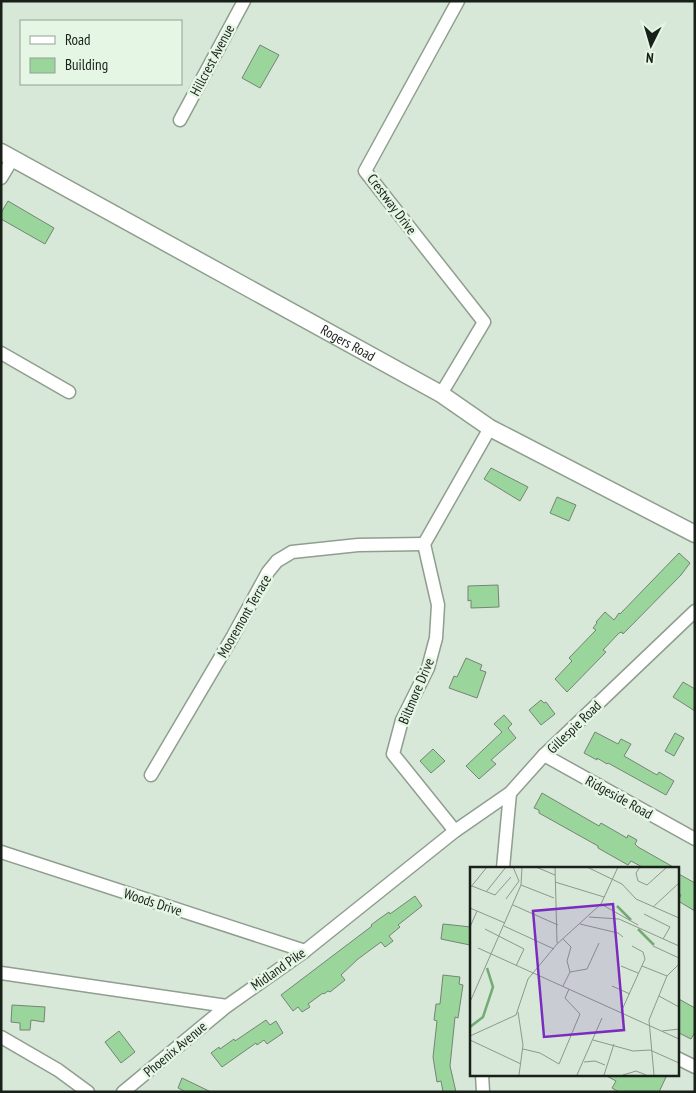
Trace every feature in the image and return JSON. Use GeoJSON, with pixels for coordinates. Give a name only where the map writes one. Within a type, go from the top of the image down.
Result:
{"type":"FeatureCollection","features":[{"type":"Feature","properties":{"kind":"street","name":"Hillcrest Avenue"},"geometry":{"type":"LineString","coordinates":[[180,120],[244,1]]}},
{"type":"Feature","properties":{"kind":"street","name":"Crestway Drive"},"geometry":{"type":"LineString","coordinates":[[441,394],[484,322],[365,171],[458,1]]}},
{"type":"Feature","properties":{"kind":"street","name":"Rogers Road"},"geometry":{"type":"LineString","coordinates":[[7,155],[441,394],[490,428],[695,534]]}},
{"type":"Feature","properties":{"kind":"street"},"geometry":{"type":"LineString","coordinates":[[1,178],[7,155]]}},
{"type":"Feature","properties":{"kind":"street"},"geometry":{"type":"LineString","coordinates":[[1,353],[69,392]]}},
{"type":"Feature","properties":{"kind":"street"},"geometry":{"type":"LineString","coordinates":[[424,544],[490,428]]}},
{"type":"Feature","properties":{"kind":"street","name":"Mooremont Terrace"},"geometry":{"type":"LineString","coordinates":[[151,775],[234,636],[268,572],[277,561],[292,552],[358,545],[424,544]]}},
{"type":"Feature","properties":{"kind":"street","name":"Biltmore Drive"},"geometry":{"type":"LineString","coordinates":[[424,544],[438,605],[436,638],[428,668],[402,720],[393,754],[455,831]]}},
{"type":"Feature","properties":{"kind":"street","name":"Gillespie Road"},"geometry":{"type":"LineString","coordinates":[[510,794],[544,755],[695,611]]}},
{"type":"Feature","properties":{"kind":"street","name":"Ridgeside Road"},"geometry":{"type":"LineString","coordinates":[[544,755],[695,839]]}},
{"type":"Feature","properties":{"kind":"street"},"geometry":{"type":"LineString","coordinates":[[503,867],[510,794]]}},
{"type":"Feature","properties":{"kind":"street","name":"Midland Pike"},"geometry":{"type":"LineString","coordinates":[[227,1006],[304,951],[455,831],[510,794]]}},
{"type":"Feature","properties":{"kind":"street","name":"Woods Drive"},"geometry":{"type":"LineString","coordinates":[[1,852],[304,951]]}},
{"type":"Feature","properties":{"kind":"street"},"geometry":{"type":"LineString","coordinates":[[1,973],[227,1006]]}},
{"type":"Feature","properties":{"kind":"street","name":"Phoenix Avenue"},"geometry":{"type":"LineString","coordinates":[[123,1092],[227,1006]]}},
{"type":"Feature","properties":{"kind":"street"},"geometry":{"type":"LineString","coordinates":[[1,1037],[58,1070],[88,1092]]}},
{"type":"Feature","properties":{"kind":"street"},"geometry":{"type":"LineString","coordinates":[[678,1058],[695,1067]]}},
{"type":"Feature","properties":{"kind":"street"},"geometry":{"type":"LineString","coordinates":[[482,1076],[483,1092]]}},
{"type":"Feature","properties":{"kind":"building"},"geometry":{"type":"Polygon","coordinates":[[[260,45],[279,55],[260,88],[242,78],[260,45]]]}},
{"type":"Feature","properties":{"kind":"building"},"geometry":{"type":"Polygon","coordinates":[[[8,201],[54,228],[45,244],[1,219],[1,213],[8,201]]]}},
{"type":"Feature","properties":{"kind":"building"},"geometry":{"type":"Polygon","coordinates":[[[491,468],[528,487],[520,501],[484,479],[491,468]]]}},
{"type":"Feature","properties":{"kind":"building"},"geometry":{"type":"Polygon","coordinates":[[[557,497],[576,505],[569,521],[550,513],[557,497]]]}},
{"type":"Feature","properties":{"kind":"building"},"geometry":{"type":"Polygon","coordinates":[[[679,553],[690,563],[681,575],[623,634],[622,632],[619,633],[603,650],[606,652],[567,692],[555,679],[572,661],[569,658],[596,630],[593,628],[596,622],[605,612],[614,620],[679,553]]]}},
{"type":"Feature","properties":{"kind":"building"},"geometry":{"type":"Polygon","coordinates":[[[498,585],[499,607],[471,608],[471,600],[468,601],[468,586],[498,585]]]}},
{"type":"Feature","properties":{"kind":"building"},"geometry":{"type":"Polygon","coordinates":[[[466,658],[482,665],[480,670],[486,672],[477,698],[449,688],[454,676],[457,677],[466,658]]]}},
{"type":"Feature","properties":{"kind":"building"},"geometry":{"type":"Polygon","coordinates":[[[683,682],[695,689],[695,711],[673,697],[683,682]]]}},
{"type":"Feature","properties":{"kind":"building"},"geometry":{"type":"Polygon","coordinates":[[[541,700],[544,703],[546,702],[555,714],[541,725],[529,710],[541,700]]]}},
{"type":"Feature","properties":{"kind":"building"},"geometry":{"type":"Polygon","coordinates":[[[504,715],[512,724],[508,728],[516,738],[491,760],[496,764],[479,779],[466,766],[502,732],[494,724],[504,715]]]}},
{"type":"Feature","properties":{"kind":"building"},"geometry":{"type":"Polygon","coordinates":[[[595,732],[618,744],[621,739],[631,744],[624,756],[657,775],[659,772],[674,781],[666,795],[608,763],[584,753],[595,732]]]}},
{"type":"Feature","properties":{"kind":"building"},"geometry":{"type":"Polygon","coordinates":[[[675,733],[684,738],[674,756],[665,751],[675,733]]]}},
{"type":"Feature","properties":{"kind":"building"},"geometry":{"type":"Polygon","coordinates":[[[433,749],[445,761],[431,773],[420,761],[433,749]]]}},
{"type":"Feature","properties":{"kind":"building"},"geometry":{"type":"Polygon","coordinates":[[[542,793],[599,826],[601,823],[627,838],[628,835],[637,840],[635,844],[638,847],[673,867],[642,867],[631,861],[628,865],[539,813],[539,810],[534,808],[542,793]]]}},
{"type":"Feature","properties":{"kind":"building"},"geometry":{"type":"Polygon","coordinates":[[[678,874],[695,883],[695,911],[678,901],[681,895],[678,894],[678,874]]]}},
{"type":"Feature","properties":{"kind":"building"},"geometry":{"type":"Polygon","coordinates":[[[415,896],[422,906],[398,925],[400,927],[389,936],[393,941],[385,947],[381,942],[358,959],[341,975],[345,980],[330,992],[323,993],[308,1004],[310,1007],[302,1012],[298,1007],[293,1011],[281,995],[379,919],[389,912],[390,914],[415,896]]]}},
{"type":"Feature","properties":{"kind":"building"},"geometry":{"type":"Polygon","coordinates":[[[443,924],[470,927],[470,945],[441,939],[443,924]]]}},
{"type":"Feature","properties":{"kind":"building"},"geometry":{"type":"Polygon","coordinates":[[[443,975],[460,977],[459,984],[463,985],[458,1018],[455,1017],[450,1066],[456,1092],[443,1092],[441,1081],[437,1082],[433,1057],[437,1021],[434,1020],[436,1004],[440,1004],[443,975]]]}},
{"type":"Feature","properties":{"kind":"building"},"geometry":{"type":"Polygon","coordinates":[[[678,999],[695,1008],[695,1032],[691,1039],[678,1032],[678,999]]]}},
{"type":"Feature","properties":{"kind":"building"},"geometry":{"type":"Polygon","coordinates":[[[12,1005],[45,1007],[44,1022],[31,1020],[30,1030],[20,1030],[20,1023],[11,1022],[12,1005]]]}},
{"type":"Feature","properties":{"kind":"building"},"geometry":{"type":"Polygon","coordinates":[[[266,1020],[270,1025],[276,1021],[283,1033],[267,1044],[264,1040],[257,1045],[256,1043],[222,1067],[211,1053],[234,1039],[235,1041],[266,1020]]]}},
{"type":"Feature","properties":{"kind":"building"},"geometry":{"type":"Polygon","coordinates":[[[119,1031],[135,1052],[121,1063],[105,1042],[119,1031]]]}},
{"type":"Feature","properties":{"kind":"building"},"geometry":{"type":"Polygon","coordinates":[[[607,1076],[666,1077],[659,1092],[619,1092],[612,1088],[616,1081],[607,1076]]]}},
{"type":"Feature","properties":{"kind":"building"},"geometry":{"type":"Polygon","coordinates":[[[182,1078],[211,1092],[186,1092],[178,1088],[182,1078]]]}}]}
